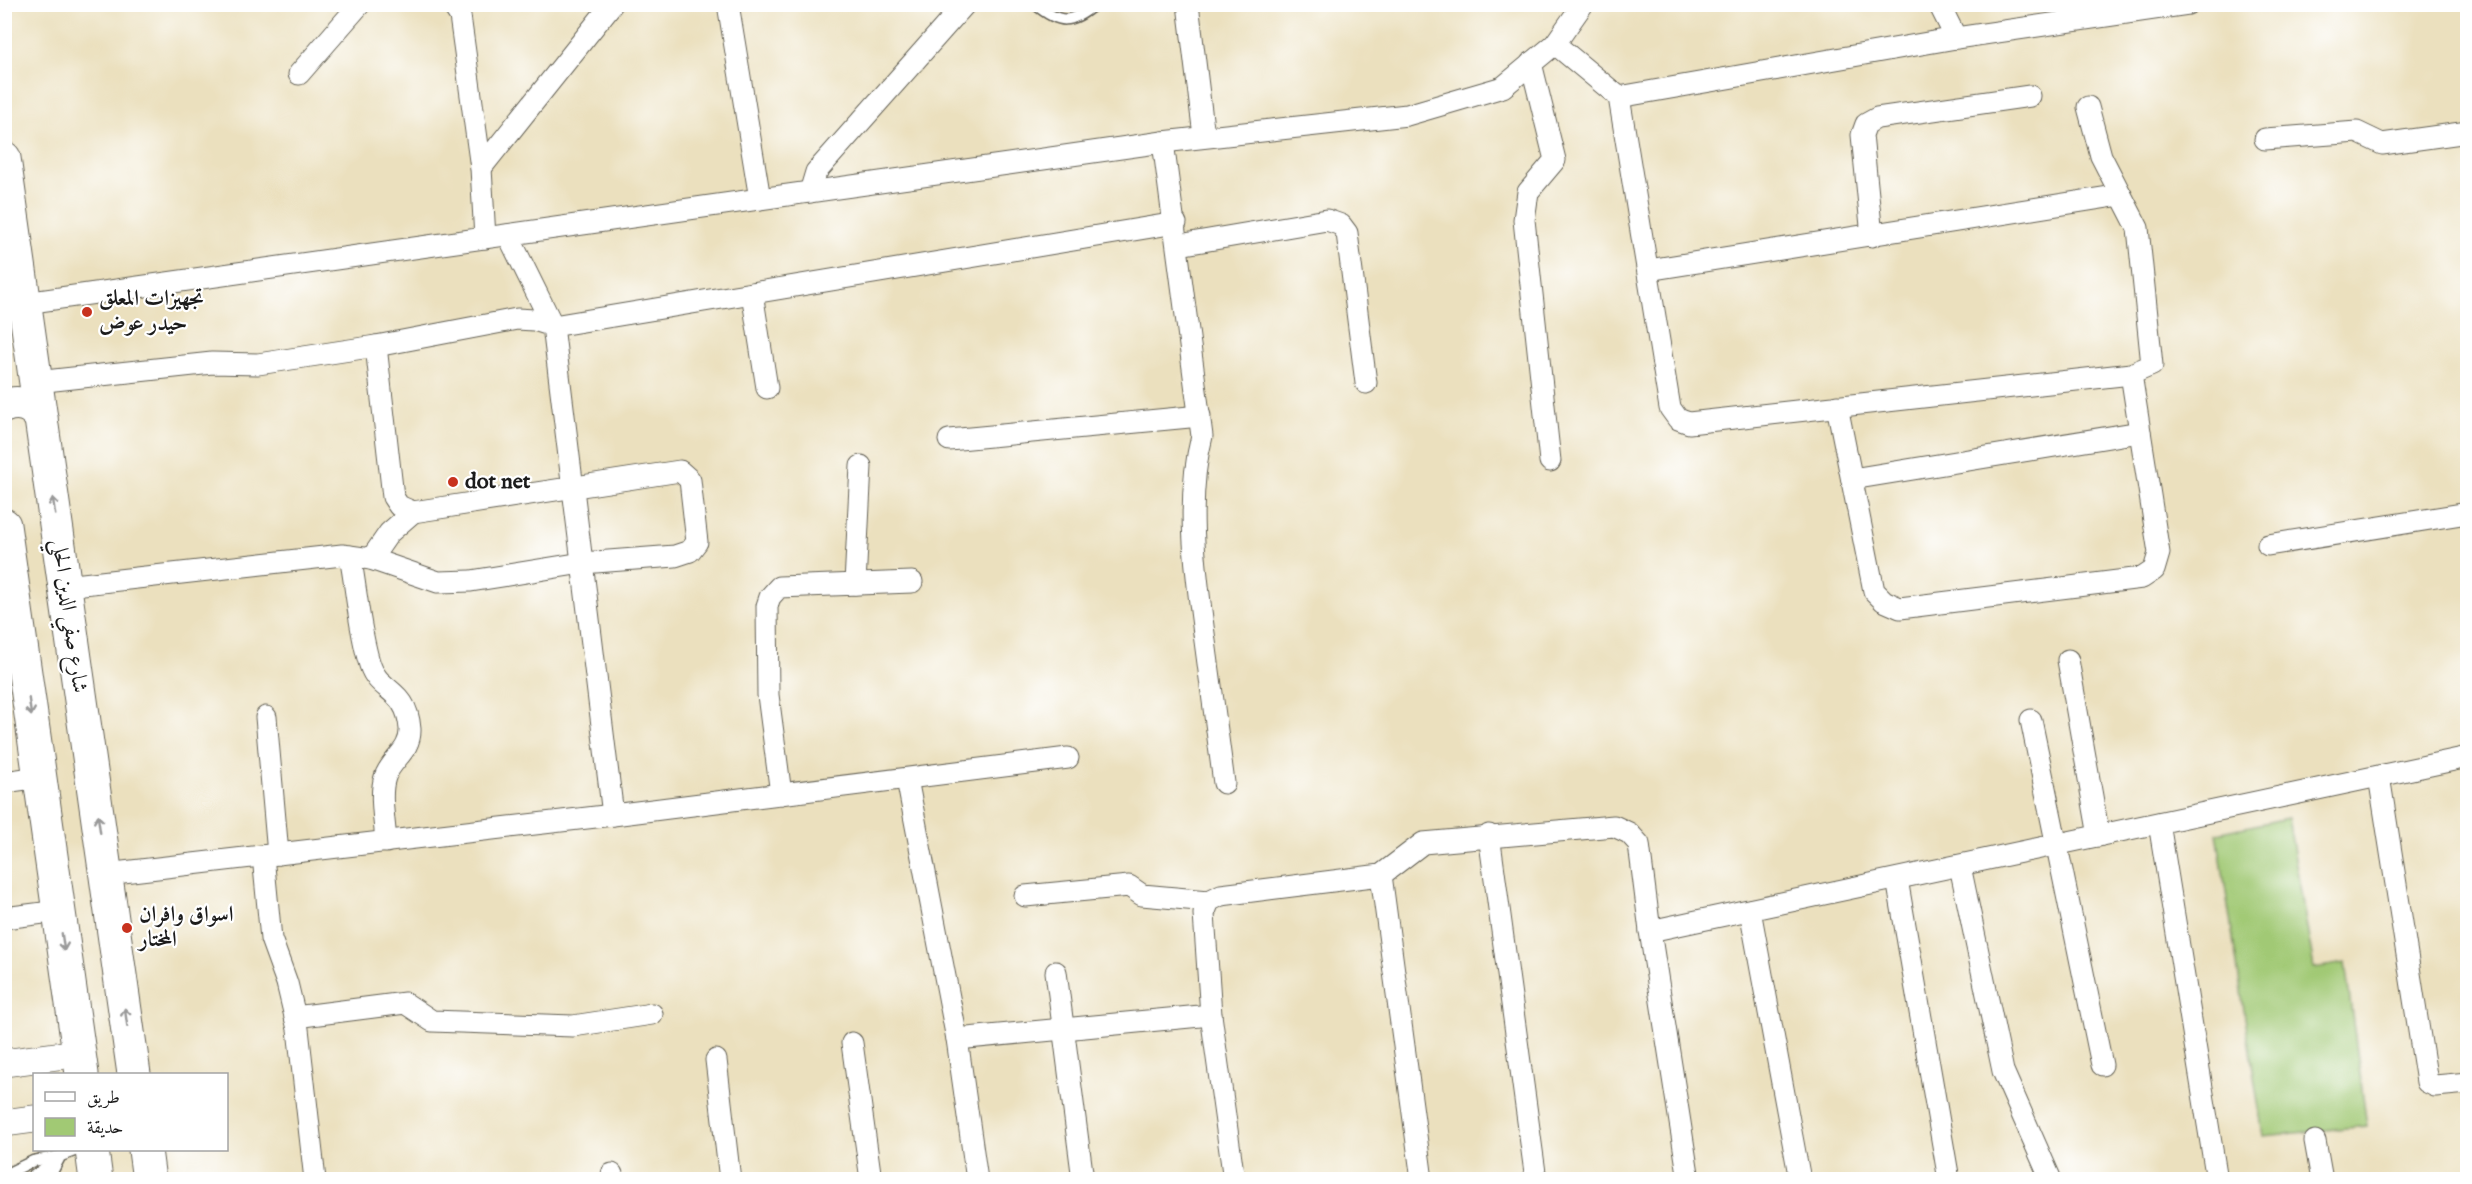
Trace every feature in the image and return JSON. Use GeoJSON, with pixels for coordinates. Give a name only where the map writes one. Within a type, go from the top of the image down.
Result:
{"type":"FeatureCollection","features":[{"type":"Feature","properties":{"kind":"main road","name":"شارع صفي الدين الحلي"},"geometry":{"type":"LineString","coordinates":[[4,158],[134,1073]]}},
{"type":"Feature","properties":{"kind":"main road"},"geometry":{"type":"LineString","coordinates":[[4,356],[22,347],[27,317]]}},
{"type":"Feature","properties":{"kind":"main road"},"geometry":{"type":"LineString","coordinates":[[4,406],[20,403],[28,405],[41,418]]}},
{"type":"Feature","properties":{"kind":"main road"},"geometry":{"type":"LineString","coordinates":[[4,525],[14,657],[40,777],[80,1064]]}},
{"type":"Feature","properties":{"kind":"main road"},"geometry":{"type":"LineString","coordinates":[[92,1151],[96,1179]]}},
{"type":"Feature","properties":{"kind":"main road"},"geometry":{"type":"LineString","coordinates":[[145,1151],[149,1179]]}},
{"type":"Feature","properties":{"kind":"street"},"geometry":{"type":"LineString","coordinates":[[300,74],[360,4]]}},
{"type":"Feature","properties":{"kind":"street"},"geometry":{"type":"LineString","coordinates":[[481,168],[612,4]]}},
{"type":"Feature","properties":{"kind":"street"},"geometry":{"type":"LineString","coordinates":[[728,4],[760,199]]}},
{"type":"Feature","properties":{"kind":"street"},"geometry":{"type":"LineString","coordinates":[[810,192],[816,172],[965,4]]}},
{"type":"Feature","properties":{"kind":"street"},"geometry":{"type":"LineString","coordinates":[[1188,4],[1204,136]]}},
{"type":"Feature","properties":{"kind":"street"},"geometry":{"type":"LineString","coordinates":[[27,317],[485,238],[1204,136],[1407,115],[1503,87],[1555,44],[1583,4]]}},
{"type":"Feature","properties":{"kind":"street"},"geometry":{"type":"LineString","coordinates":[[1939,4],[1956,38]]}},
{"type":"Feature","properties":{"kind":"street"},"geometry":{"type":"LineString","coordinates":[[1619,97],[2111,10],[2188,4]]}},
{"type":"Feature","properties":{"kind":"street"},"geometry":{"type":"LineString","coordinates":[[461,8],[481,168],[485,238]]}},
{"type":"Feature","properties":{"kind":"street"},"geometry":{"type":"LineString","coordinates":[[1555,44],[1619,97],[1670,408],[1678,419],[1689,423],[2131,374],[2152,365],[2138,228],[2101,156],[2088,107]]}},
{"type":"Feature","properties":{"kind":"street"},"geometry":{"type":"LineString","coordinates":[[1532,63],[1555,160],[1528,192],[1524,220],[1550,461]]}},
{"type":"Feature","properties":{"kind":"street"},"geometry":{"type":"LineString","coordinates":[[1872,236],[1862,135],[1866,124],[1877,118],[2030,96]]}},
{"type":"Feature","properties":{"kind":"street"},"geometry":{"type":"LineString","coordinates":[[2265,139],[2356,132],[2382,144],[2468,132]]}},
{"type":"Feature","properties":{"kind":"street"},"geometry":{"type":"LineString","coordinates":[[1163,142],[1179,245],[1202,436],[1194,469],[1193,513],[1199,596],[1224,783]]}},
{"type":"Feature","properties":{"kind":"street"},"geometry":{"type":"LineString","coordinates":[[1648,270],[2121,195]]}},
{"type":"Feature","properties":{"kind":"street"},"geometry":{"type":"LineString","coordinates":[[1179,245],[1327,220],[1341,225],[1347,233],[1366,383]]}},
{"type":"Feature","properties":{"kind":"street"},"geometry":{"type":"LineString","coordinates":[[36,382],[212,363],[258,364],[376,346],[517,319],[534,320],[553,326],[1176,223]]}},
{"type":"Feature","properties":{"kind":"street"},"geometry":{"type":"LineString","coordinates":[[508,235],[553,326],[613,815]]}},
{"type":"Feature","properties":{"kind":"street"},"geometry":{"type":"LineString","coordinates":[[752,293],[767,388]]}},
{"type":"Feature","properties":{"kind":"street"},"geometry":{"type":"LineString","coordinates":[[65,586],[350,556],[371,559],[438,582],[471,582],[582,563],[675,556],[690,551],[697,542],[690,480],[680,471],[413,512],[399,506],[393,497],[376,346]]}},
{"type":"Feature","properties":{"kind":"street"},"geometry":{"type":"LineString","coordinates":[[1837,406],[1874,591],[1884,601],[1900,608],[2142,578],[2154,570],[2158,553],[2131,374]]}},
{"type":"Feature","properties":{"kind":"street"},"geometry":{"type":"LineString","coordinates":[[950,440],[1200,416]]}},
{"type":"Feature","properties":{"kind":"street"},"geometry":{"type":"LineString","coordinates":[[1852,479],[2140,432]]}},
{"type":"Feature","properties":{"kind":"street"},"geometry":{"type":"LineString","coordinates":[[855,584],[861,466]]}},
{"type":"Feature","properties":{"kind":"street"},"geometry":{"type":"LineString","coordinates":[[371,559],[389,533],[413,512]]}},
{"type":"Feature","properties":{"kind":"street"},"geometry":{"type":"LineString","coordinates":[[2268,545],[2468,513]]}},
{"type":"Feature","properties":{"kind":"street"},"geometry":{"type":"LineString","coordinates":[[350,556],[370,667],[383,684],[398,695],[408,713],[410,733],[408,744],[388,767],[384,781],[386,842]]}},
{"type":"Feature","properties":{"kind":"street"},"geometry":{"type":"LineString","coordinates":[[781,794],[768,695],[767,606],[770,597],[779,587],[912,582]]}},
{"type":"Feature","properties":{"kind":"street"},"geometry":{"type":"LineString","coordinates":[[2068,660],[2099,836]]}},
{"type":"Feature","properties":{"kind":"street"},"geometry":{"type":"LineString","coordinates":[[266,717],[271,855],[271,939],[295,1017],[315,1179]]}},
{"type":"Feature","properties":{"kind":"street"},"geometry":{"type":"LineString","coordinates":[[2031,720],[2102,1065]]}},
{"type":"Feature","properties":{"kind":"street"},"geometry":{"type":"LineString","coordinates":[[1650,931],[2468,757]]}},
{"type":"Feature","properties":{"kind":"street"},"geometry":{"type":"LineString","coordinates":[[106,874],[613,815],[1068,758]]}},
{"type":"Feature","properties":{"kind":"street"},"geometry":{"type":"LineString","coordinates":[[2379,776],[2427,1082],[2435,1086],[2468,1083]]}},
{"type":"Feature","properties":{"kind":"street"},"geometry":{"type":"LineString","coordinates":[[4,782],[40,777]]}},
{"type":"Feature","properties":{"kind":"street"},"geometry":{"type":"LineString","coordinates":[[907,779],[957,1039],[977,1179]]}},
{"type":"Feature","properties":{"kind":"street"},"geometry":{"type":"LineString","coordinates":[[2159,823],[2217,1179]]}},
{"type":"Feature","properties":{"kind":"street"},"geometry":{"type":"LineString","coordinates":[[1025,896],[1129,886],[1142,896],[1209,901],[1221,895],[1381,875],[1423,843],[1489,835],[1614,826],[1629,833],[1639,844],[1650,931],[1689,1179]]}},
{"type":"Feature","properties":{"kind":"street"},"geometry":{"type":"LineString","coordinates":[[1489,835],[1536,1179]]}},
{"type":"Feature","properties":{"kind":"street"},"geometry":{"type":"LineString","coordinates":[[1960,866],[2003,1071],[2050,1179]]}},
{"type":"Feature","properties":{"kind":"street"},"geometry":{"type":"LineString","coordinates":[[1381,875],[1422,1179]]}},
{"type":"Feature","properties":{"kind":"street"},"geometry":{"type":"LineString","coordinates":[[1897,879],[1949,1179]]}},
{"type":"Feature","properties":{"kind":"street"},"geometry":{"type":"LineString","coordinates":[[1209,901],[1204,914],[1211,1015],[1234,1179]]}},
{"type":"Feature","properties":{"kind":"street"},"geometry":{"type":"LineString","coordinates":[[4,918],[58,910]]}},
{"type":"Feature","properties":{"kind":"street"},"geometry":{"type":"LineString","coordinates":[[1750,910],[1800,1179]]}},
{"type":"Feature","properties":{"kind":"street"},"geometry":{"type":"LineString","coordinates":[[1056,972],[1083,1179]]}},
{"type":"Feature","properties":{"kind":"street"},"geometry":{"type":"LineString","coordinates":[[295,1017],[405,1003],[432,1021],[573,1026],[652,1014]]}},
{"type":"Feature","properties":{"kind":"street"},"geometry":{"type":"LineString","coordinates":[[957,1039],[1211,1015]]}},
{"type":"Feature","properties":{"kind":"street"},"geometry":{"type":"LineString","coordinates":[[852,1042],[871,1179]]}},
{"type":"Feature","properties":{"kind":"street"},"geometry":{"type":"LineString","coordinates":[[716,1060],[729,1179]]}},
{"type":"Feature","properties":{"kind":"street"},"geometry":{"type":"LineString","coordinates":[[4,1063],[80,1064]]}},
{"type":"Feature","properties":{"kind":"street"},"geometry":{"type":"LineString","coordinates":[[4,1123],[33,1119]]}},
{"type":"Feature","properties":{"kind":"street"},"geometry":{"type":"LineString","coordinates":[[2315,1141],[2322,1179]]}},
{"type":"Feature","properties":{"kind":"lane"},"geometry":{"type":"LineString","coordinates":[[1035,4],[1062,21],[1078,19],[1095,4]]}},
{"type":"Feature","properties":{"kind":"lane"},"geometry":{"type":"LineString","coordinates":[[28,1179],[61,1156],[72,1151]]}},
{"type":"Feature","properties":{"kind":"lane"},"geometry":{"type":"LineString","coordinates":[[4,1176],[33,1161],[61,1156]]}},
{"type":"Feature","properties":{"kind":"lane"},"geometry":{"type":"LineString","coordinates":[[48,1179],[61,1156]]}},
{"type":"Feature","properties":{"kind":"green space"},"geometry":{"type":"Polygon","coordinates":[[[2288,818],[2314,968],[2345,963],[2367,1126],[2263,1136],[2217,833],[2288,818]]]}},
{"type":"Feature","properties":{"kind":"place","name":"تجهيزات المعلق حيدر عوض"},"geometry":{"type":"Point","coordinates":[87,312]}},
{"type":"Feature","properties":{"kind":"place","name":"dot net"},"geometry":{"type":"Point","coordinates":[453,482]}},
{"type":"Feature","properties":{"kind":"place","name":"اسواق وافران المختار"},"geometry":{"type":"Point","coordinates":[127,928]}}]}
